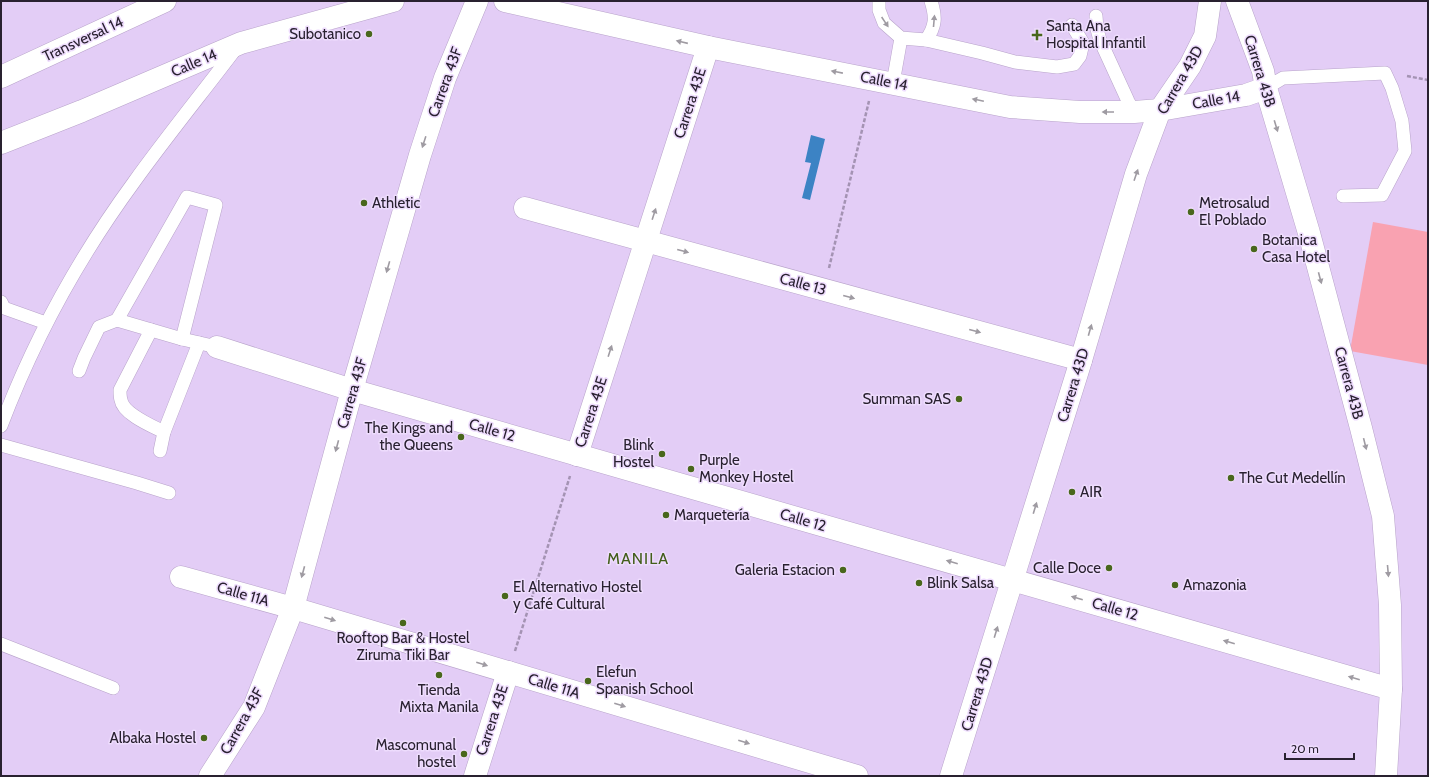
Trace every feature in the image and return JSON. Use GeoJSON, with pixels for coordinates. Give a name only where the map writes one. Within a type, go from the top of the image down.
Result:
{"type":"FeatureCollection","features":[{"type":"Feature","properties":{"kind":"street","name":"Transversal 14"},"geometry":{"type":"LineString","coordinates":[[1,77],[165,1]]}},
{"type":"Feature","properties":{"kind":"street","name":"Calle 14"},"geometry":{"type":"LineString","coordinates":[[1,143],[82,111],[241,43],[393,1]]}},
{"type":"Feature","properties":{"kind":"street","name":"Carrera 43F"},"geometry":{"type":"LineString","coordinates":[[210,776],[254,706],[293,608],[352,390],[420,155],[445,78],[477,1]]}},
{"type":"Feature","properties":{"kind":"street","name":"Calle 14"},"geometry":{"type":"LineString","coordinates":[[505,1],[708,47],[1010,107],[1080,112],[1134,112],[1160,110],[1246,95],[1266,88]]}},
{"type":"Feature","properties":{"kind":"street","name":"Carrera 43D"},"geometry":{"type":"LineString","coordinates":[[951,776],[1081,360],[1134,182],[1160,110],[1190,66],[1205,36],[1210,1]]}},
{"type":"Feature","properties":{"kind":"street","name":"Carrera 43B"},"geometry":{"type":"LineString","coordinates":[[1237,1],[1263,71],[1266,88],[1309,233],[1383,516],[1390,604],[1391,688],[1386,776]]}},
{"type":"Feature","properties":{"kind":"street","name":"Carrera 43E"},"geometry":{"type":"LineString","coordinates":[[577,455],[708,47]]}},
{"type":"Feature","properties":{"kind":"street","name":"Calle 13"},"geometry":{"type":"LineString","coordinates":[[525,208],[1081,360]]}},
{"type":"Feature","properties":{"kind":"street","name":"Calle 12"},"geometry":{"type":"LineString","coordinates":[[208,345],[352,390],[1391,688]]}},
{"type":"Feature","properties":{"kind":"street","name":"Calle 11A"},"geometry":{"type":"LineString","coordinates":[[181,577],[293,608],[857,776]]}},
{"type":"Feature","properties":{"kind":"street","name":"Carrera 43E"},"geometry":{"type":"LineString","coordinates":[[475,776],[508,672]]}},
{"type":"Feature","properties":{"kind":"lane"},"geometry":{"type":"LineString","coordinates":[[879,1],[879,10],[884,23],[901,38],[926,40],[982,52],[1015,62],[1043,66],[1064,66],[1074,64],[1080,56],[1083,43],[1072,25]]}},
{"type":"Feature","properties":{"kind":"lane"},"geometry":{"type":"LineString","coordinates":[[926,40],[933,30],[934,13],[931,1]]}},
{"type":"Feature","properties":{"kind":"lane"},"geometry":{"type":"LineString","coordinates":[[1096,16],[1100,40],[1134,112]]}},
{"type":"Feature","properties":{"kind":"lane"},"geometry":{"type":"LineString","coordinates":[[883,81],[901,38]]}},
{"type":"Feature","properties":{"kind":"lane"},"geometry":{"type":"LineString","coordinates":[[1,426],[46,323],[98,234],[134,182],[241,43]]}},
{"type":"Feature","properties":{"kind":"lane"},"geometry":{"type":"LineString","coordinates":[[1266,88],[1283,78],[1385,73],[1392,88],[1402,121],[1405,151],[1382,195],[1343,196]]}},
{"type":"Feature","properties":{"kind":"lane"},"geometry":{"type":"LineString","coordinates":[[118,320],[187,197],[216,205],[182,339]]}},
{"type":"Feature","properties":{"kind":"lane"},"geometry":{"type":"LineString","coordinates":[[2,307],[46,323]]}},
{"type":"Feature","properties":{"kind":"lane"},"geometry":{"type":"LineString","coordinates":[[78,371],[99,327],[118,320],[208,345],[164,432],[160,451]]}},
{"type":"Feature","properties":{"kind":"lane"},"geometry":{"type":"LineString","coordinates":[[151,330],[120,390],[121,401],[127,411],[164,432]]}},
{"type":"Feature","properties":{"kind":"lane"},"geometry":{"type":"LineString","coordinates":[[1,445],[169,493]]}},
{"type":"Feature","properties":{"kind":"lane"},"geometry":{"type":"LineString","coordinates":[[1,644],[113,688]]}},
{"type":"Feature","properties":{"kind":"path"},"geometry":{"type":"LineString","coordinates":[[824,290],[883,81]]}},
{"type":"Feature","properties":{"kind":"path","name":"Carrera 43E"},"geometry":{"type":"LineString","coordinates":[[508,672],[577,455]]}},
{"type":"Feature","properties":{"kind":"shaded area"},"geometry":{"type":"Polygon","coordinates":[[[1373,222],[1428,232],[1428,365],[1350,351],[1373,222]]]}},
{"type":"Feature","properties":{"kind":"water"},"geometry":{"type":"Polygon","coordinates":[[[811,135],[825,139],[810,200],[802,198],[811,163],[805,162],[811,135]]]}},
{"type":"Feature","properties":{"kind":"place","name":"Subotanico"},"geometry":{"type":"Point","coordinates":[369,34]}},
{"type":"Feature","properties":{"kind":"place","name":"Santa Ana Hospital Infantil"},"geometry":{"type":"Point","coordinates":[1037,35]}},
{"type":"Feature","properties":{"kind":"place","name":"Athletic"},"geometry":{"type":"Point","coordinates":[364,203]}},
{"type":"Feature","properties":{"kind":"place","name":"Metrosalud El Poblado"},"geometry":{"type":"Point","coordinates":[1191,212]}},
{"type":"Feature","properties":{"kind":"place","name":"Botanica Casa Hotel"},"geometry":{"type":"Point","coordinates":[1254,249]}},
{"type":"Feature","properties":{"kind":"place","name":"Summan SAS"},"geometry":{"type":"Point","coordinates":[959,399]}},
{"type":"Feature","properties":{"kind":"place","name":"The Kings and the Queens"},"geometry":{"type":"Point","coordinates":[461,437]}},
{"type":"Feature","properties":{"kind":"place","name":"Blink Hostel"},"geometry":{"type":"Point","coordinates":[662,454]}},
{"type":"Feature","properties":{"kind":"place","name":"Purple Monkey Hostel"},"geometry":{"type":"Point","coordinates":[691,469]}},
{"type":"Feature","properties":{"kind":"place","name":"The Cut Medellín"},"geometry":{"type":"Point","coordinates":[1231,478]}},
{"type":"Feature","properties":{"kind":"place","name":"AIR"},"geometry":{"type":"Point","coordinates":[1072,492]}},
{"type":"Feature","properties":{"kind":"place","name":"Marquetería"},"geometry":{"type":"Point","coordinates":[666,515]}},
{"type":"Feature","properties":{"kind":"place","name":"Calle Doce"},"geometry":{"type":"Point","coordinates":[1109,568]}},
{"type":"Feature","properties":{"kind":"place","name":"Galeria Estacion"},"geometry":{"type":"Point","coordinates":[843,570]}},
{"type":"Feature","properties":{"kind":"place","name":"Blink Salsa"},"geometry":{"type":"Point","coordinates":[919,583]}},
{"type":"Feature","properties":{"kind":"place","name":"Amazonia"},"geometry":{"type":"Point","coordinates":[1175,585]}},
{"type":"Feature","properties":{"kind":"place","name":"El Alternativo Hostel y Café Cultural"},"geometry":{"type":"Point","coordinates":[505,596]}},
{"type":"Feature","properties":{"kind":"place","name":"Rooftop Bar & Hostel Ziruma Tiki Bar"},"geometry":{"type":"Point","coordinates":[403,623]}},
{"type":"Feature","properties":{"kind":"place","name":"Tienda Mixta Manila"},"geometry":{"type":"Point","coordinates":[439,675]}},
{"type":"Feature","properties":{"kind":"place","name":"Elefun Spanish School"},"geometry":{"type":"Point","coordinates":[588,681]}},
{"type":"Feature","properties":{"kind":"place","name":"Albaka Hostel"},"geometry":{"type":"Point","coordinates":[204,738]}},
{"type":"Feature","properties":{"kind":"place","name":"Mascomunal hostel"},"geometry":{"type":"Point","coordinates":[464,754]}},
{"type":"Feature","properties":{"kind":"district","name":"MANILA"},"geometry":{"type":"Point","coordinates":[638,558]}}]}
